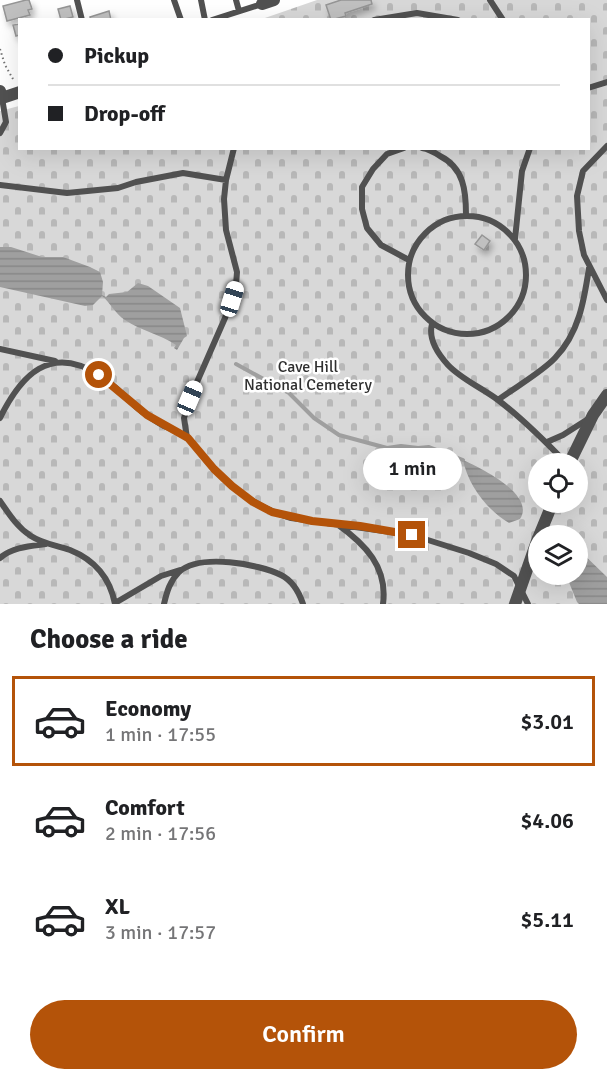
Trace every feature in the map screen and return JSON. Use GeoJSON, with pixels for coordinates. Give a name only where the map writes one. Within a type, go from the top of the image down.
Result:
{"type":"FeatureCollection","features":[{"type":"Feature","properties":{"kind":"street"},"geometry":{"type":"LineString","coordinates":[[1,94],[18,92]]}},
{"type":"Feature","properties":{"kind":"street"},"geometry":{"type":"LineString","coordinates":[[574,453],[593,415],[607,395]]}},
{"type":"Feature","properties":{"kind":"street"},"geometry":{"type":"LineString","coordinates":[[515,604],[528,568]]}},
{"type":"Feature","properties":{"kind":"lane"},"geometry":{"type":"LineString","coordinates":[[76,0],[81,18]]}},
{"type":"Feature","properties":{"kind":"lane"},"geometry":{"type":"LineString","coordinates":[[174,0],[180,18]]}},
{"type":"Feature","properties":{"kind":"lane"},"geometry":{"type":"LineString","coordinates":[[201,0],[205,18]]}},
{"type":"Feature","properties":{"kind":"lane"},"geometry":{"type":"LineString","coordinates":[[236,0],[239,11]]}},
{"type":"Feature","properties":{"kind":"lane"},"geometry":{"type":"LineString","coordinates":[[490,0],[502,18]]}},
{"type":"Feature","properties":{"kind":"lane"},"geometry":{"type":"LineString","coordinates":[[219,18],[266,1]]}},
{"type":"Feature","properties":{"kind":"lane"},"geometry":{"type":"LineString","coordinates":[[386,18],[417,13],[446,18]]}},
{"type":"Feature","properties":{"kind":"lane"},"geometry":{"type":"LineString","coordinates":[[590,87],[607,82]]}},
{"type":"Feature","properties":{"kind":"lane"},"geometry":{"type":"LineString","coordinates":[[0,133],[6,122],[1,94]]}},
{"type":"Feature","properties":{"kind":"lane"},"geometry":{"type":"LineString","coordinates":[[607,146],[583,171],[578,196],[579,231],[590,267],[607,300]]}},
{"type":"Feature","properties":{"kind":"lane"},"geometry":{"type":"LineString","coordinates":[[188,438],[184,418],[190,398],[225,318],[236,285],[237,272],[226,230],[224,199],[234,150]]}},
{"type":"Feature","properties":{"kind":"lane"},"geometry":{"type":"LineString","coordinates":[[398,150],[387,154],[362,187],[362,209],[367,228],[381,244],[409,260]]}},
{"type":"Feature","properties":{"kind":"lane"},"geometry":{"type":"LineString","coordinates":[[430,150],[446,159],[461,174],[466,194],[466,215]]}},
{"type":"Feature","properties":{"kind":"lane"},"geometry":{"type":"LineString","coordinates":[[515,239],[522,171],[529,150]]}},
{"type":"Feature","properties":{"kind":"lane"},"geometry":{"type":"LineString","coordinates":[[0,185],[75,192],[118,188],[183,173],[226,180]]}},
{"type":"Feature","properties":{"kind":"lane"},"geometry":{"type":"LineString","coordinates":[[466,215],[485,218],[502,226],[515,239],[524,256],[527,274],[524,293],[516,310],[503,324],[486,332],[467,335],[448,332],[432,324],[419,311],[411,295],[407,278],[409,260],[417,242],[430,228],[447,219],[466,215]]}},
{"type":"Feature","properties":{"kind":"lane"},"geometry":{"type":"LineString","coordinates":[[498,399],[554,359],[569,338],[580,317],[590,267]]}},
{"type":"Feature","properties":{"kind":"lane"},"geometry":{"type":"LineString","coordinates":[[432,324],[429,334],[438,352],[450,367],[498,399],[558,453]]}},
{"type":"Feature","properties":{"kind":"lane"},"geometry":{"type":"LineString","coordinates":[[0,349],[82,367],[99,375],[147,415],[188,438],[214,469],[253,502],[272,512],[291,518],[412,535],[469,553],[496,564],[514,576],[528,604]]}},
{"type":"Feature","properties":{"kind":"lane"},"geometry":{"type":"LineString","coordinates":[[0,418],[22,381],[41,367],[59,362]]}},
{"type":"Feature","properties":{"kind":"lane"},"geometry":{"type":"LineString","coordinates":[[547,442],[563,435],[593,415]]}},
{"type":"Feature","properties":{"kind":"lane"},"geometry":{"type":"LineString","coordinates":[[0,501],[19,528],[47,544],[70,550],[91,561],[105,574],[115,604],[161,576],[198,562],[219,560],[282,575],[292,584],[303,604]]}},
{"type":"Feature","properties":{"kind":"lane"},"geometry":{"type":"LineString","coordinates":[[337,524],[370,554],[378,567],[384,580],[383,604]]}},
{"type":"Feature","properties":{"kind":"lane"},"geometry":{"type":"LineString","coordinates":[[0,558],[4,554],[24,547],[47,544]]}},
{"type":"Feature","properties":{"kind":"lane"},"geometry":{"type":"LineString","coordinates":[[164,604],[168,586],[180,570]]}},
{"type":"Feature","properties":{"kind":"path"},"geometry":{"type":"LineString","coordinates":[[0,49],[13,79]]}},
{"type":"Feature","properties":{"kind":"green space","name":"Cave Hill National Cemetery"},"geometry":{"type":"Polygon","coordinates":[[[317,0],[607,0],[607,604],[0,604],[0,111],[18,106],[18,150],[590,150],[590,18],[265,18],[317,0]]]}},
{"type":"Feature","properties":{"kind":"shaded area"},"geometry":{"type":"Polygon","coordinates":[[[0,247],[11,247],[42,257],[63,257],[90,267],[100,272],[103,282],[102,295],[106,297],[109,294],[127,292],[138,283],[148,286],[180,308],[187,336],[177,350],[174,348],[176,345],[170,341],[137,327],[121,317],[102,296],[93,305],[85,306],[0,287],[0,247]]]}},
{"type":"Feature","properties":{"kind":"shaded area"},"geometry":{"type":"Polygon","coordinates":[[[463,460],[482,469],[514,492],[523,510],[520,519],[509,523],[486,504],[469,479],[463,460]]]}},
{"type":"Feature","properties":{"kind":"shaded area"},"geometry":{"type":"Polygon","coordinates":[[[588,559],[607,577],[607,604],[579,604],[570,585],[588,585],[588,559]]]}},
{"type":"Feature","properties":{"kind":"building"},"geometry":{"type":"Polygon","coordinates":[[[29,0],[32,9],[28,10],[30,15],[7,21],[3,6],[29,0]]]}},
{"type":"Feature","properties":{"kind":"building"},"geometry":{"type":"Polygon","coordinates":[[[341,0],[371,0],[372,4],[345,13],[346,16],[338,18],[330,18],[326,5],[341,0]]]}},
{"type":"Feature","properties":{"kind":"building"},"geometry":{"type":"Polygon","coordinates":[[[70,6],[73,17],[60,18],[58,9],[70,6]]]}},
{"type":"Feature","properties":{"kind":"building"},"geometry":{"type":"Polygon","coordinates":[[[109,11],[111,18],[90,18],[109,11]]]}},
{"type":"Feature","properties":{"kind":"building"},"geometry":{"type":"Polygon","coordinates":[[[18,24],[18,36],[16,36],[13,25],[18,24]]]}},
{"type":"Feature","properties":{"kind":"building"},"geometry":{"type":"Polygon","coordinates":[[[482,235],[490,241],[484,250],[475,244],[482,235]]]}},
{"type":"Feature","properties":{"kind":"waterway"},"geometry":{"type":"LineString","coordinates":[[236,364],[289,393],[314,418],[339,435],[387,448],[429,447],[463,460]]}},
{"type":"Feature","properties":{"kind":"route"},"geometry":{"type":"LineString","coordinates":[[99,375],[147,415],[188,438],[232,486],[253,502],[272,512],[291,518],[412,535]]}}]}
